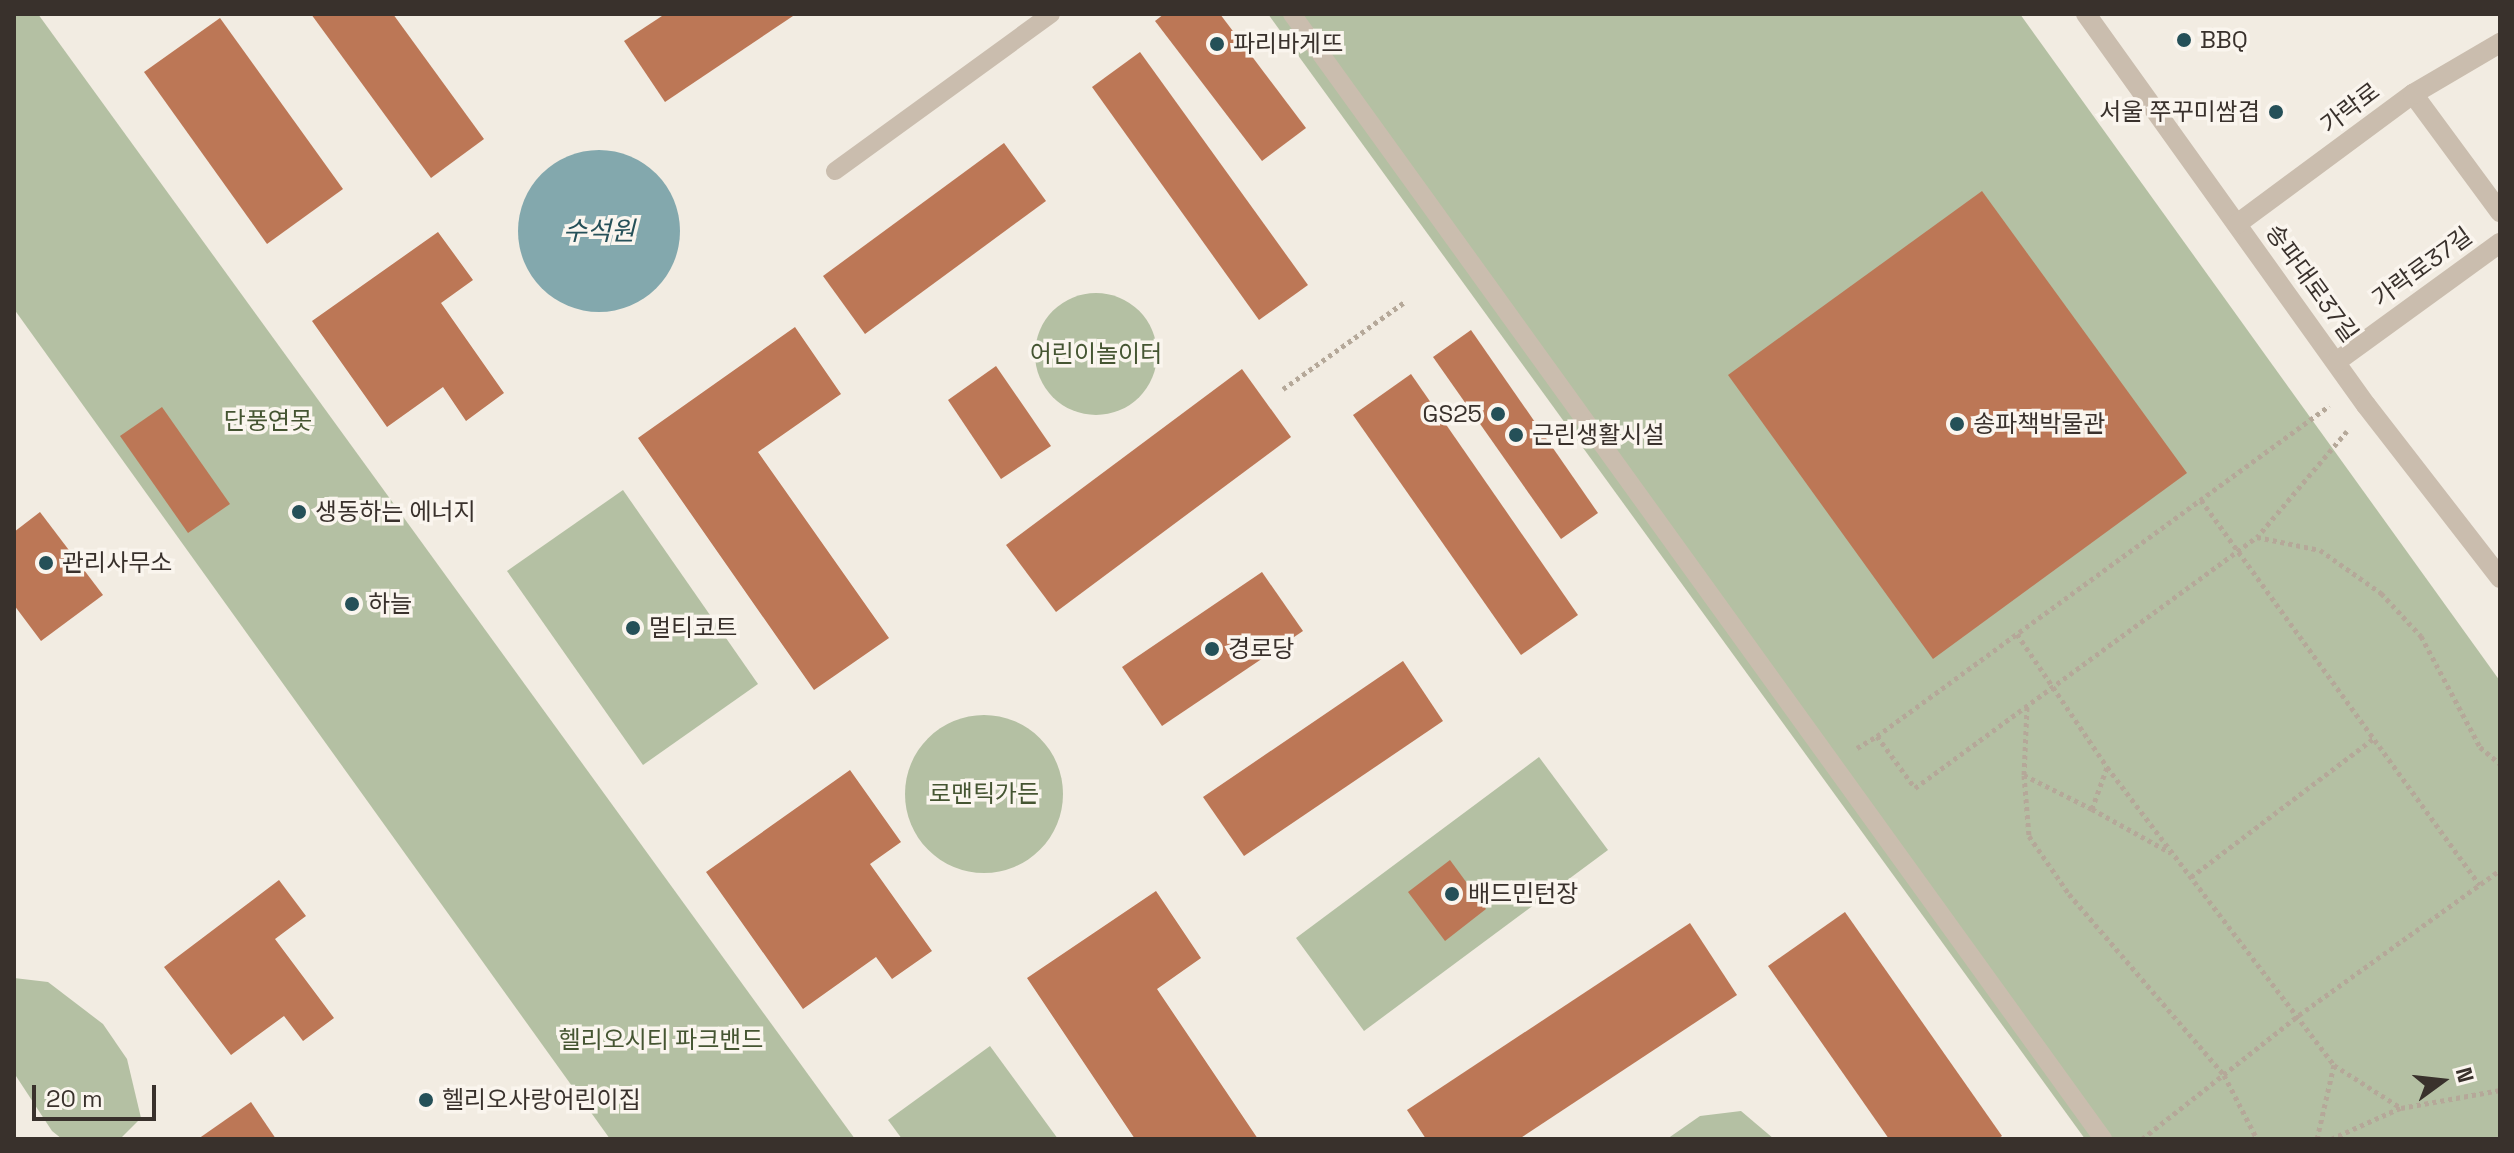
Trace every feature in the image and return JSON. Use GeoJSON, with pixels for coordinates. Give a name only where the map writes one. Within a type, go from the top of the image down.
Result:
{"type":"FeatureCollection","features":[{"type":"Feature","properties":{"kind":"street","name":"송파대로37길"},"geometry":{"type":"LineString","coordinates":[[2093,16],[2366,405],[2500,578]]}},
{"type":"Feature","properties":{"kind":"street","name":"가락로"},"geometry":{"type":"LineString","coordinates":[[2237,224],[2413,94],[2500,43]]}},
{"type":"Feature","properties":{"kind":"street"},"geometry":{"type":"LineString","coordinates":[[2413,94],[2500,212]]}},
{"type":"Feature","properties":{"kind":"street","name":"가락로37길"},"geometry":{"type":"LineString","coordinates":[[2336,362],[2500,243]]}},
{"type":"Feature","properties":{"kind":"lane"},"geometry":{"type":"LineString","coordinates":[[835,171],[1051,14]]}},
{"type":"Feature","properties":{"kind":"lane"},"geometry":{"type":"LineString","coordinates":[[1292,14],[2103,1139]]}},
{"type":"Feature","properties":{"kind":"path"},"geometry":{"type":"LineString","coordinates":[[1283,389],[1406,301]]}},
{"type":"Feature","properties":{"kind":"path"},"geometry":{"type":"LineString","coordinates":[[1857,748],[2336,400]]}},
{"type":"Feature","properties":{"kind":"path"},"geometry":{"type":"LineString","coordinates":[[1877,736],[1915,788],[2257,537],[2366,405]]}},
{"type":"Feature","properties":{"kind":"path"},"geometry":{"type":"LineString","coordinates":[[2201,500],[2480,885]]}},
{"type":"Feature","properties":{"kind":"path"},"geometry":{"type":"LineString","coordinates":[[2257,537],[2320,550],[2381,593],[2421,636],[2480,747],[2500,764]]}},
{"type":"Feature","properties":{"kind":"path"},"geometry":{"type":"LineString","coordinates":[[2017,634],[2107,767],[2299,1015],[2334,1065],[2401,1108]]}},
{"type":"Feature","properties":{"kind":"path"},"geometry":{"type":"LineString","coordinates":[[2027,706],[2024,775],[2029,836],[2069,894],[2224,1075],[2257,1139]]}},
{"type":"Feature","properties":{"kind":"path"},"geometry":{"type":"LineString","coordinates":[[2191,877],[2374,738]]}},
{"type":"Feature","properties":{"kind":"path"},"geometry":{"type":"LineString","coordinates":[[2092,809],[2107,767]]}},
{"type":"Feature","properties":{"kind":"path"},"geometry":{"type":"LineString","coordinates":[[2024,775],[2175,855]]}},
{"type":"Feature","properties":{"kind":"path"},"geometry":{"type":"LineString","coordinates":[[2142,1139],[2299,1015],[2500,870]]}},
{"type":"Feature","properties":{"kind":"path"},"geometry":{"type":"LineString","coordinates":[[2317,1139],[2334,1065]]}},
{"type":"Feature","properties":{"kind":"path"},"geometry":{"type":"LineString","coordinates":[[2331,1139],[2401,1108],[2500,1090]]}},
{"type":"Feature","properties":{"kind":"green space","name":"헬리오시티 파크밴드"},"geometry":{"type":"Polygon","coordinates":[[[14,14],[38,14],[855,1139],[610,1139],[14,309],[14,14]]]}},
{"type":"Feature","properties":{"kind":"green space"},"geometry":{"type":"Polygon","coordinates":[[[1268,14],[2020,14],[2500,681],[2500,1139],[2085,1139],[1268,14]]]}},
{"type":"Feature","properties":{"kind":"green space","name":"어린이놀이터"},"geometry":{"type":"Polygon","coordinates":[[[1096,293],[1119,298],[1139,311],[1152,331],[1157,354],[1152,377],[1139,397],[1119,410],[1096,415],[1073,410],[1053,397],[1040,377],[1035,354],[1040,331],[1053,311],[1073,298],[1096,293]]]}},
{"type":"Feature","properties":{"kind":"green space","name":"멀티코트"},"geometry":{"type":"Polygon","coordinates":[[[623,490],[758,684],[643,765],[507,571],[623,490]]]}},
{"type":"Feature","properties":{"kind":"green space","name":"로맨틱가든"},"geometry":{"type":"Polygon","coordinates":[[[984,715],[1014,721],[1040,738],[1057,764],[1063,794],[1057,824],[1040,850],[1014,867],[984,873],[954,867],[928,850],[911,824],[905,794],[911,764],[928,738],[954,721],[984,715]]]}},
{"type":"Feature","properties":{"kind":"green space","name":"배드민턴장"},"geometry":{"type":"Polygon","coordinates":[[[1539,757],[1608,850],[1364,1031],[1296,938],[1539,757]]]}},
{"type":"Feature","properties":{"kind":"green space"},"geometry":{"type":"Polygon","coordinates":[[[14,978],[48,982],[103,1024],[127,1059],[141,1118],[120,1139],[62,1139],[52,1131],[14,1073],[14,978]]]}},
{"type":"Feature","properties":{"kind":"green space"},"geometry":{"type":"Polygon","coordinates":[[[990,1046],[1058,1139],[902,1139],[888,1120],[990,1046]]]}},
{"type":"Feature","properties":{"kind":"green space"},"geometry":{"type":"Polygon","coordinates":[[[1741,1111],[1774,1139],[1667,1139],[1700,1116],[1741,1111]]]}},
{"type":"Feature","properties":{"kind":"water","name":"수석원"},"geometry":{"type":"Polygon","coordinates":[[[599,150],[630,156],[656,174],[674,200],[680,231],[674,262],[656,288],[630,306],[599,312],[568,306],[542,288],[524,262],[518,231],[524,200],[542,174],[568,156],[599,150]]]}},
{"type":"Feature","properties":{"kind":"building"},"geometry":{"type":"Polygon","coordinates":[[[311,14],[393,14],[484,139],[431,178],[311,14]]]}},
{"type":"Feature","properties":{"kind":"building"},"geometry":{"type":"Polygon","coordinates":[[[665,14],[796,14],[665,102],[624,41],[665,14]]]}},
{"type":"Feature","properties":{"kind":"building"},"geometry":{"type":"Polygon","coordinates":[[[1164,14],[1220,14],[1306,128],[1262,161],[1155,21],[1164,14]]]}},
{"type":"Feature","properties":{"kind":"building"},"geometry":{"type":"Polygon","coordinates":[[[220,18],[343,189],[267,244],[144,72],[220,18]]]}},
{"type":"Feature","properties":{"kind":"building"},"geometry":{"type":"Polygon","coordinates":[[[1140,52],[1308,285],[1259,320],[1092,87],[1140,52]]]}},
{"type":"Feature","properties":{"kind":"building"},"geometry":{"type":"Polygon","coordinates":[[[1004,143],[1046,201],[865,334],[823,276],[1004,143]]]}},
{"type":"Feature","properties":{"kind":"building","name":"송파책박물관"},"geometry":{"type":"Polygon","coordinates":[[[1982,191],[2187,473],[1933,659],[1728,375],[1982,191]]]}},
{"type":"Feature","properties":{"kind":"building"},"geometry":{"type":"Polygon","coordinates":[[[438,232],[473,280],[441,303],[504,393],[466,421],[443,387],[387,427],[312,321],[438,232]]]}},
{"type":"Feature","properties":{"kind":"building"},"geometry":{"type":"Polygon","coordinates":[[[795,327],[841,394],[758,452],[889,638],[814,690],[638,438],[795,327]]]}},
{"type":"Feature","properties":{"kind":"building","name":"근린생활시설"},"geometry":{"type":"Polygon","coordinates":[[[1471,330],[1598,513],[1561,539],[1433,357],[1471,330]]]}},
{"type":"Feature","properties":{"kind":"building"},"geometry":{"type":"Polygon","coordinates":[[[996,366],[1051,446],[1001,479],[948,400],[996,366]]]}},
{"type":"Feature","properties":{"kind":"building"},"geometry":{"type":"Polygon","coordinates":[[[1242,369],[1291,437],[1056,612],[1006,545],[1242,369]]]}},
{"type":"Feature","properties":{"kind":"building"},"geometry":{"type":"Polygon","coordinates":[[[1411,374],[1578,615],[1521,655],[1353,415],[1411,374]]]}},
{"type":"Feature","properties":{"kind":"building"},"geometry":{"type":"Polygon","coordinates":[[[162,407],[230,504],[188,533],[120,436],[162,407]]]}},
{"type":"Feature","properties":{"kind":"building","name":"관리사무소"},"geometry":{"type":"Polygon","coordinates":[[[40,512],[103,595],[41,641],[14,605],[14,532],[40,512]]]}},
{"type":"Feature","properties":{"kind":"building","name":"경로당"},"geometry":{"type":"Polygon","coordinates":[[[1262,572],[1303,631],[1162,726],[1122,667],[1262,572]]]}},
{"type":"Feature","properties":{"kind":"building"},"geometry":{"type":"Polygon","coordinates":[[[1403,661],[1443,721],[1244,856],[1203,797],[1403,661]]]}},
{"type":"Feature","properties":{"kind":"building"},"geometry":{"type":"Polygon","coordinates":[[[850,770],[901,842],[870,864],[932,951],[892,979],[876,957],[803,1009],[706,872],[850,770]]]}},
{"type":"Feature","properties":{"kind":"building"},"geometry":{"type":"Polygon","coordinates":[[[1450,860],[1486,909],[1445,941],[1408,892],[1450,860]]]}},
{"type":"Feature","properties":{"kind":"building"},"geometry":{"type":"Polygon","coordinates":[[[279,880],[306,916],[275,939],[334,1018],[303,1041],[284,1016],[231,1055],[164,967],[279,880]]]}},
{"type":"Feature","properties":{"kind":"building"},"geometry":{"type":"Polygon","coordinates":[[[1156,891],[1201,958],[1157,989],[1258,1139],[1135,1139],[1027,978],[1156,891]]]}},
{"type":"Feature","properties":{"kind":"building"},"geometry":{"type":"Polygon","coordinates":[[[1845,912],[2002,1136],[1997,1139],[1889,1139],[1768,966],[1845,912]]]}},
{"type":"Feature","properties":{"kind":"building"},"geometry":{"type":"Polygon","coordinates":[[[1690,923],[1737,995],[1519,1139],[1426,1139],[1407,1110],[1690,923]]]}},
{"type":"Feature","properties":{"kind":"building"},"geometry":{"type":"Polygon","coordinates":[[[251,1102],[276,1139],[198,1139],[251,1102]]]}},
{"type":"Feature","properties":{"kind":"place","name":"BBQ"},"geometry":{"type":"Point","coordinates":[2184,40]}},
{"type":"Feature","properties":{"kind":"place","name":"파리바게뜨"},"geometry":{"type":"Point","coordinates":[1217,44]}},
{"type":"Feature","properties":{"kind":"place","name":"서울 쭈꾸미쌈겹"},"geometry":{"type":"Point","coordinates":[2276,112]}},
{"type":"Feature","properties":{"kind":"place","name":"GS25"},"geometry":{"type":"Point","coordinates":[1498,414]}},
{"type":"Feature","properties":{"kind":"place","name":"송파책박물관"},"geometry":{"type":"Point","coordinates":[1957,424]}},
{"type":"Feature","properties":{"kind":"place","name":"근린생활시설"},"geometry":{"type":"Point","coordinates":[1516,435]}},
{"type":"Feature","properties":{"kind":"place","name":"생동하는 에너지"},"geometry":{"type":"Point","coordinates":[299,512]}},
{"type":"Feature","properties":{"kind":"place","name":"관리사무소"},"geometry":{"type":"Point","coordinates":[46,563]}},
{"type":"Feature","properties":{"kind":"place","name":"하늘"},"geometry":{"type":"Point","coordinates":[352,604]}},
{"type":"Feature","properties":{"kind":"place","name":"멀티코트"},"geometry":{"type":"Point","coordinates":[633,628]}},
{"type":"Feature","properties":{"kind":"place","name":"경로당"},"geometry":{"type":"Point","coordinates":[1212,649]}},
{"type":"Feature","properties":{"kind":"place","name":"배드민턴장"},"geometry":{"type":"Point","coordinates":[1452,894]}},
{"type":"Feature","properties":{"kind":"place","name":"헬리오사랑어린이집"},"geometry":{"type":"Point","coordinates":[426,1100]}},
{"type":"Feature","properties":{"kind":"park label","name":"단풍연못"},"geometry":{"type":"Point","coordinates":[268,421]}}]}
